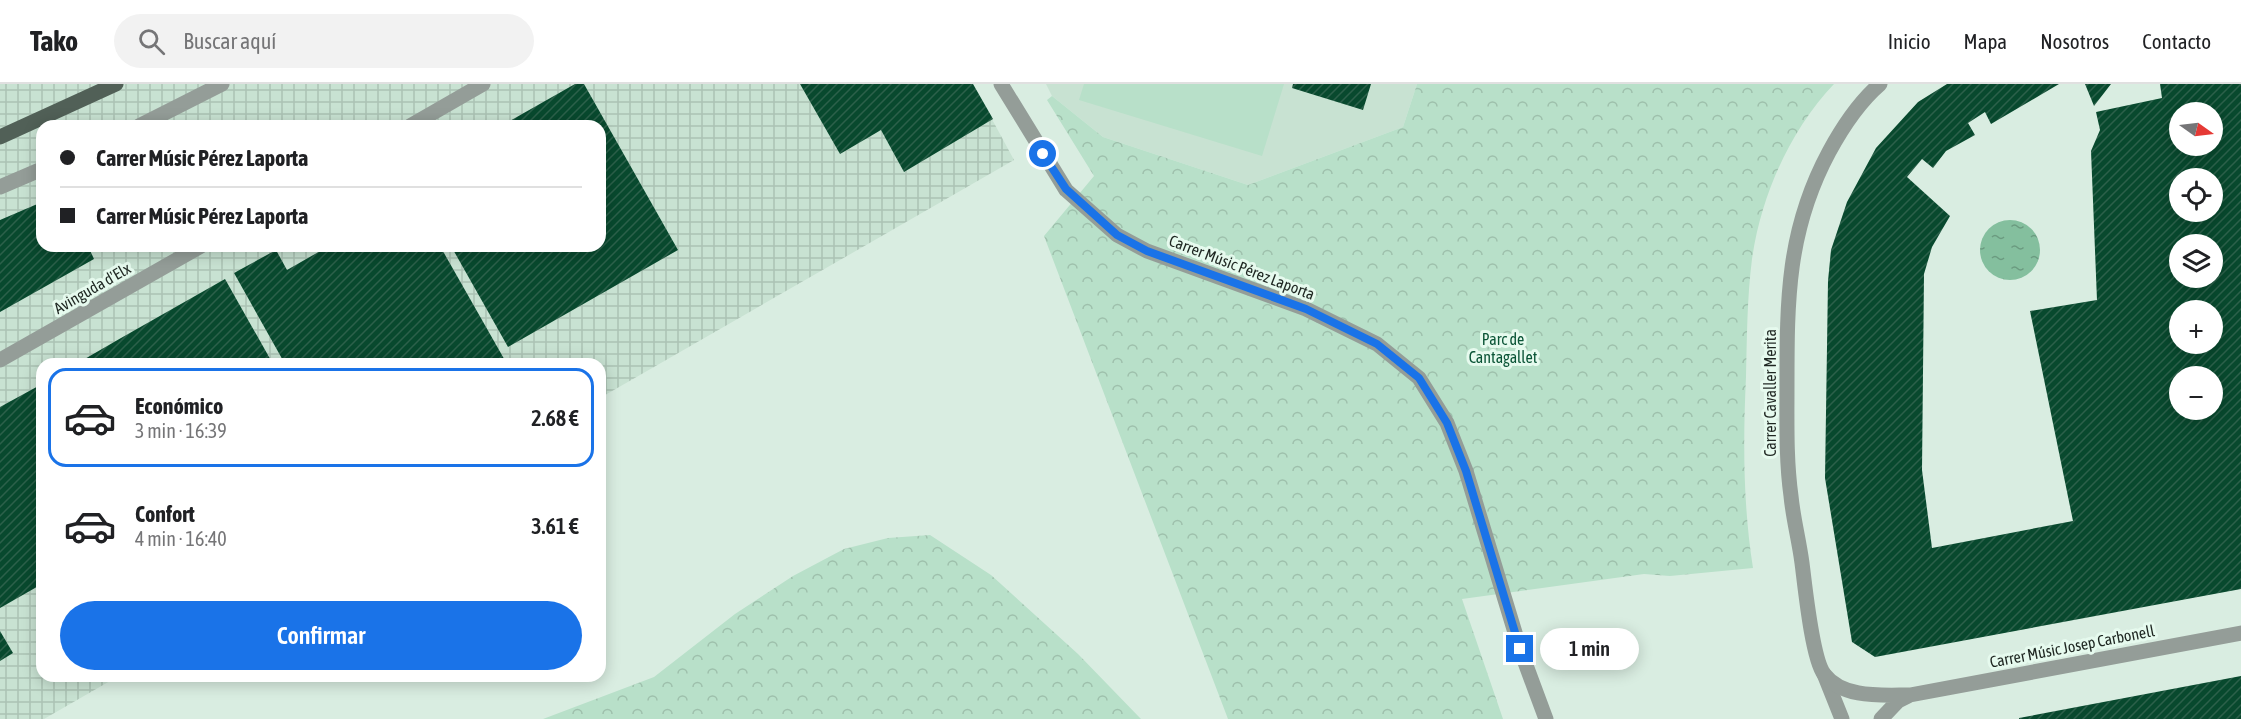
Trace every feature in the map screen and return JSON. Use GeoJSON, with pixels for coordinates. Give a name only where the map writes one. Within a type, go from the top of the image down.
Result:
{"type":"FeatureCollection","features":[{"type":"Feature","properties":{"kind":"main road"},"geometry":{"type":"LineString","coordinates":[[37,120],[116,84]]}},
{"type":"Feature","properties":{"kind":"main road"},"geometry":{"type":"LineString","coordinates":[[0,137],[36,121]]}},
{"type":"Feature","properties":{"kind":"street"},"geometry":{"type":"LineString","coordinates":[[151,120],[222,84]]}},
{"type":"Feature","properties":{"kind":"street"},"geometry":{"type":"LineString","coordinates":[[420,120],[483,84]]}},
{"type":"Feature","properties":{"kind":"street","name":"Carrer Músic Pérez Laporta"},"geometry":{"type":"LineString","coordinates":[[1001,84],[1066,189],[1117,235],[1147,251],[1306,309],[1377,344],[1419,378],[1447,423],[1466,471],[1520,649],[1545,719]]}},
{"type":"Feature","properties":{"kind":"street","name":"Carrer Cavaller Merita"},"geometry":{"type":"LineString","coordinates":[[1842,719],[1814,643],[1790,494],[1787,361],[1791,273],[1797,233],[1807,199],[1820,168],[1842,127],[1864,98],[1880,84]]}},
{"type":"Feature","properties":{"kind":"street"},"geometry":{"type":"LineString","coordinates":[[0,187],[36,172]]}},
{"type":"Feature","properties":{"kind":"street","name":"Avinguda d'Elx"},"geometry":{"type":"LineString","coordinates":[[0,360],[190,252]]}},
{"type":"Feature","properties":{"kind":"street","name":"Carrer Músic Josep Carbonell"},"geometry":{"type":"LineString","coordinates":[[1881,719],[1898,700],[1910,695],[2241,633]]}},
{"type":"Feature","properties":{"kind":"street","name":"Carrer Músic Josep Carbonell"},"geometry":{"type":"LineString","coordinates":[[1824,674],[1837,685],[1857,692],[1910,695]]}},
{"type":"Feature","properties":{"kind":"shaded area"},"geometry":{"type":"Polygon","coordinates":[[[0,84],[973,84],[1014,160],[606,395],[606,358],[36,358],[36,682],[108,682],[44,719],[0,719],[0,84]]]}},
{"type":"Feature","properties":{"kind":"shaded area"},"geometry":{"type":"Polygon","coordinates":[[[1046,84],[1417,84],[1403,127],[1248,185],[1103,137],[1052,96],[1046,84]]]}},
{"type":"Feature","properties":{"kind":"green space"},"geometry":{"type":"Polygon","coordinates":[[[1084,84],[1284,84],[1262,156],[1079,100],[1084,84]]]}},
{"type":"Feature","properties":{"kind":"green space","name":"Parc de Cantagallet"},"geometry":{"type":"Polygon","coordinates":[[[1417,84],[1834,84],[1818,102],[1791,143],[1770,188],[1756,235],[1749,288],[1744,449],[1747,521],[1753,568],[1670,576],[1644,574],[1462,599],[1503,719],[1228,719],[1044,236],[1094,176],[1047,100],[1052,96],[1103,137],[1248,185],[1403,127],[1417,84]]]}},
{"type":"Feature","properties":{"kind":"green space"},"geometry":{"type":"Polygon","coordinates":[[[930,535],[991,575],[1078,654],[1141,719],[543,719],[654,677],[735,614],[793,576],[844,549],[888,538],[930,535]]]}},
{"type":"Feature","properties":{"kind":"water"},"geometry":{"type":"Polygon","coordinates":[[[2010,220],[2027,225],[2035,233],[2040,250],[2035,267],[2027,275],[2010,280],[1993,275],[1985,267],[1980,250],[1985,233],[1993,225],[2010,220]]]}},
{"type":"Feature","properties":{"kind":"building"},"geometry":{"type":"Polygon","coordinates":[[[575,84],[584,84],[604,120],[512,120],[575,84]]]}},
{"type":"Feature","properties":{"kind":"building"},"geometry":{"type":"Polygon","coordinates":[[[800,84],[973,84],[993,119],[904,172],[881,130],[840,154],[800,84]]]}},
{"type":"Feature","properties":{"kind":"building"},"geometry":{"type":"Polygon","coordinates":[[[1293,84],[1371,84],[1363,110],[1292,88],[1293,84]]]}},
{"type":"Feature","properties":{"kind":"building"},"geometry":{"type":"Polygon","coordinates":[[[1947,84],[2059,84],[1991,124],[1985,112],[1968,123],[1975,135],[1946,151],[1933,168],[1922,159],[1907,177],[1950,216],[1932,247],[1924,274],[1922,470],[1932,548],[2073,521],[2030,311],[2097,300],[2091,151],[2100,130],[2096,112],[2162,98],[2160,84],[2241,84],[2241,589],[1875,657],[1852,642],[1825,478],[1828,281],[1831,250],[1847,202],[1876,148],[1918,102],[1947,84]]]}},
{"type":"Feature","properties":{"kind":"building"},"geometry":{"type":"Polygon","coordinates":[[[2085,84],[2111,84],[2094,106],[2085,84]]]}},
{"type":"Feature","properties":{"kind":"building"},"geometry":{"type":"Polygon","coordinates":[[[606,123],[678,250],[508,347],[454,252],[606,252],[606,123]]]}},
{"type":"Feature","properties":{"kind":"building"},"geometry":{"type":"Polygon","coordinates":[[[36,205],[36,252],[91,252],[94,259],[0,312],[0,220],[36,205]]]}},
{"type":"Feature","properties":{"kind":"building"},"geometry":{"type":"Polygon","coordinates":[[[272,252],[277,252],[287,270],[318,252],[443,252],[504,358],[282,358],[234,273],[272,252]]]}},
{"type":"Feature","properties":{"kind":"building"},"geometry":{"type":"Polygon","coordinates":[[[225,279],[270,358],[86,358],[225,279]]]}},
{"type":"Feature","properties":{"kind":"building"},"geometry":{"type":"Polygon","coordinates":[[[36,387],[36,587],[0,608],[0,407],[36,387]]]}},
{"type":"Feature","properties":{"kind":"building"},"geometry":{"type":"Polygon","coordinates":[[[0,631],[13,653],[0,661],[0,631]]]}},
{"type":"Feature","properties":{"kind":"building"},"geometry":{"type":"Polygon","coordinates":[[[2241,676],[2241,719],[2019,719],[2019,718],[2241,676]]]}},
{"type":"Feature","properties":{"kind":"route"},"geometry":{"type":"LineString","coordinates":[[1043,154],[1066,189],[1117,235],[1147,251],[1306,309],[1377,344],[1419,378],[1447,423],[1466,471],[1520,649]]}}]}
